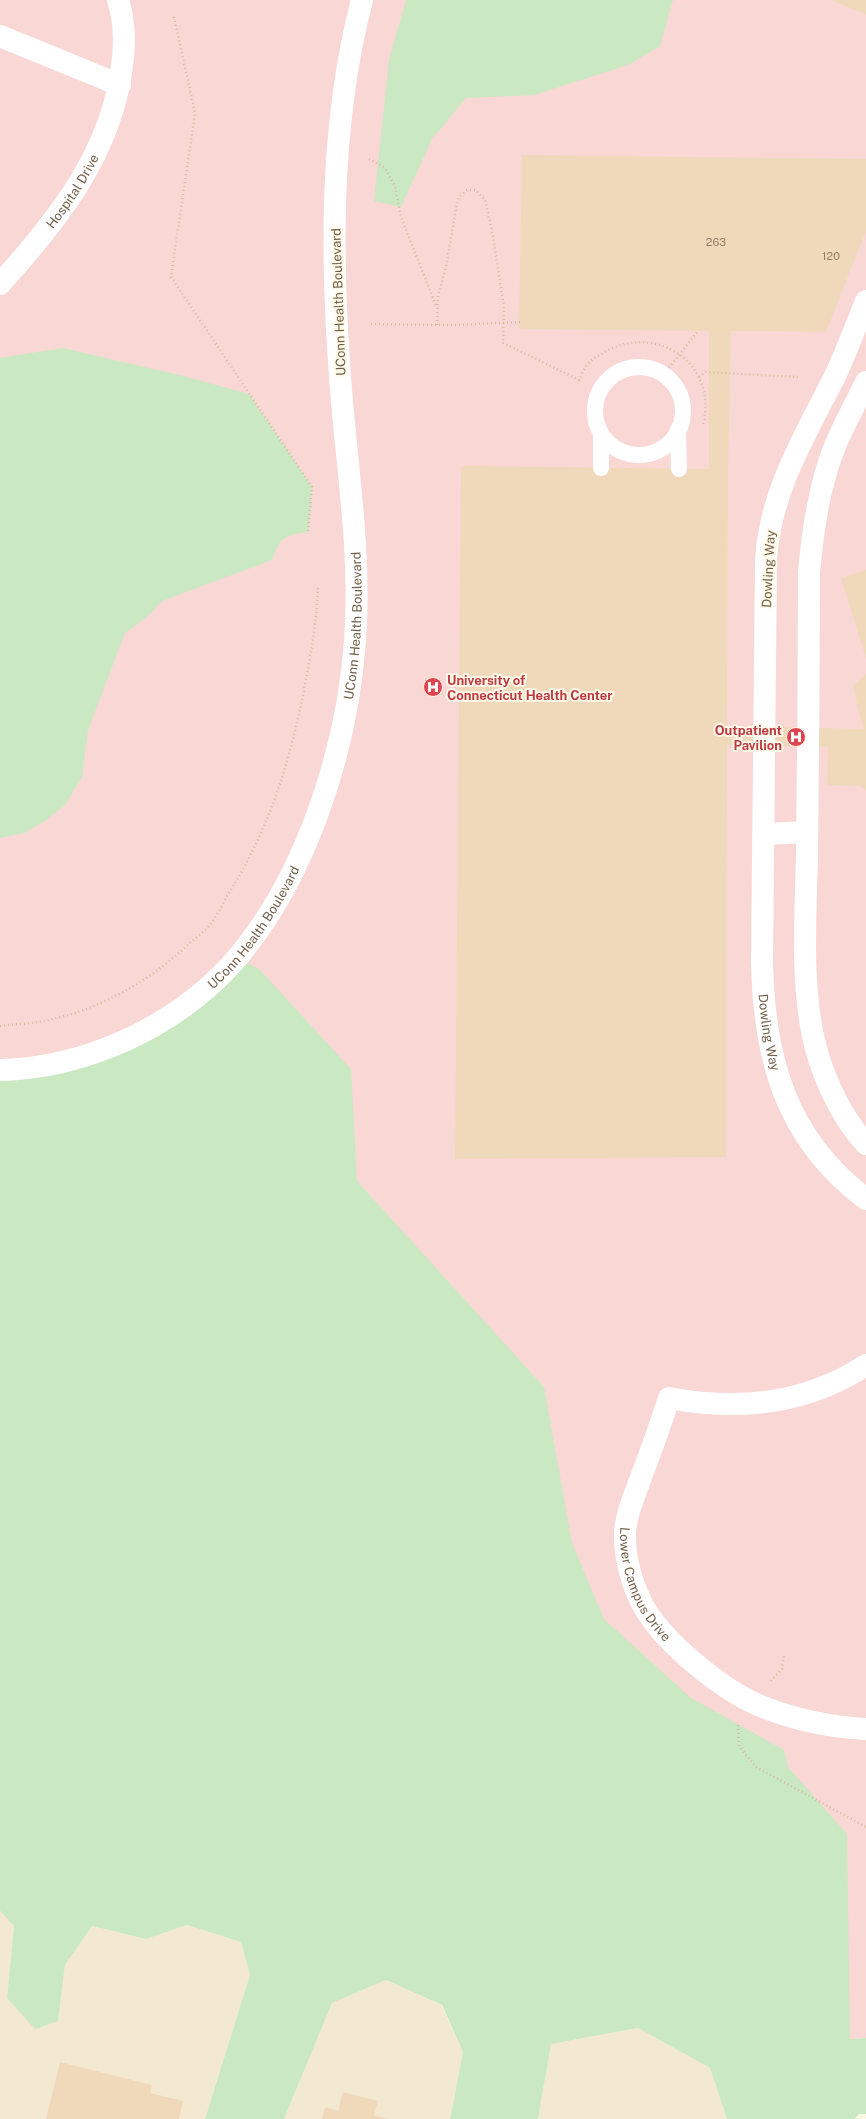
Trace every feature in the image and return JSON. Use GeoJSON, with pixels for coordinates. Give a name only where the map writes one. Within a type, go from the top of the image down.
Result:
{"type":"FeatureCollection","features":[{"type":"Feature","properties":{"kind":"street","name":"Hospital Drive"},"geometry":{"type":"LineString","coordinates":[[0,284],[43,234],[73,192],[92,161],[109,124],[120,85],[124,34],[123,16],[118,0]]}},
{"type":"Feature","properties":{"kind":"street","name":"UConn Health Boulevard"},"geometry":{"type":"LineString","coordinates":[[0,1070],[70,1060],[102,1050],[164,1020],[210,985],[249,942],[286,884],[310,829],[330,776],[346,710],[352,675],[356,614],[355,543],[338,334],[335,221],[339,136],[349,58],[362,0]]}},
{"type":"Feature","properties":{"kind":"street"},"geometry":{"type":"LineString","coordinates":[[0,36],[120,85]]}},
{"type":"Feature","properties":{"kind":"street","name":"Dowling Way"},"geometry":{"type":"LineString","coordinates":[[866,301],[846,352],[788,469],[769,529],[766,560],[763,992],[766,1025],[774,1062],[789,1105],[813,1147],[843,1181],[866,1199]]}},
{"type":"Feature","properties":{"kind":"street"},"geometry":{"type":"LineString","coordinates":[[866,382],[838,439],[829,464],[818,500],[812,536],[809,572],[807,832],[807,974],[812,1030],[824,1073],[849,1121],[866,1144]]}},
{"type":"Feature","properties":{"kind":"street"},"geometry":{"type":"LineString","coordinates":[[764,834],[807,832]]}},
{"type":"Feature","properties":{"kind":"street","name":"Lower Campus Drive"},"geometry":{"type":"LineString","coordinates":[[866,1365],[835,1383],[811,1392],[765,1403],[718,1404],[669,1398],[635,1494],[626,1528],[626,1549],[633,1581],[646,1609],[666,1636],[709,1675],[725,1687],[752,1702],[807,1721],[866,1729]]}},
{"type":"Feature","properties":{"kind":"lane"},"geometry":{"type":"LineString","coordinates":[[643,366],[658,370],[671,379],[679,392],[683,407],[682,423],[678,429],[673,439],[662,449],[647,455],[632,455],[617,450],[605,440],[601,434],[594,413],[596,398],[603,384],[614,373],[628,367],[643,366]]}},
{"type":"Feature","properties":{"kind":"lane"},"geometry":{"type":"LineString","coordinates":[[678,429],[679,469]]}},
{"type":"Feature","properties":{"kind":"lane"},"geometry":{"type":"LineString","coordinates":[[601,434],[601,468]]}},
{"type":"Feature","properties":{"kind":"path"},"geometry":{"type":"LineString","coordinates":[[174,17],[195,113],[171,277],[312,487],[308,532]]}},
{"type":"Feature","properties":{"kind":"path"},"geometry":{"type":"LineString","coordinates":[[370,159],[385,168],[395,187],[401,217],[437,309]]}},
{"type":"Feature","properties":{"kind":"path"},"geometry":{"type":"LineString","coordinates":[[437,324],[437,309],[456,208],[460,197],[467,190],[476,190],[485,200],[493,236],[504,308],[503,343],[579,380],[590,362],[612,348],[627,342],[656,343],[679,353],[691,365],[699,377],[706,372],[798,377]]}},
{"type":"Feature","properties":{"kind":"path"},"geometry":{"type":"LineString","coordinates":[[371,324],[454,325],[520,322]]}},
{"type":"Feature","properties":{"kind":"path"},"geometry":{"type":"LineString","coordinates":[[664,374],[679,353],[698,331]]}},
{"type":"Feature","properties":{"kind":"path"},"geometry":{"type":"LineString","coordinates":[[0,1026],[58,1018],[95,1005],[128,990],[172,961],[210,925],[243,872],[260,836],[286,769],[301,706],[312,647],[317,610],[318,586]]}},
{"type":"Feature","properties":{"kind":"path"},"geometry":{"type":"LineString","coordinates":[[784,1654],[782,1669],[737,1717],[739,1746],[756,1767],[866,1827]]}},
{"type":"Feature","properties":{"kind":"shaded area","name":"University of Connecticut Health Center"},"geometry":{"type":"Polygon","coordinates":[[[0,0],[866,0],[866,2038],[850,2039],[0,1373],[0,0]]]}},
{"type":"Feature","properties":{"kind":"shaded area"},"geometry":{"type":"Polygon","coordinates":[[[0,1911],[14,1926],[7,1998],[58,2021],[65,1965],[92,1926],[146,1939],[187,1925],[241,1942],[250,1975],[205,2119],[0,2119],[0,1911]]]}},
{"type":"Feature","properties":{"kind":"shaded area"},"geometry":{"type":"Polygon","coordinates":[[[386,1980],[441,2005],[463,2052],[450,2119],[284,2119],[332,2003],[386,1980]]]}},
{"type":"Feature","properties":{"kind":"shaded area"},"geometry":{"type":"Polygon","coordinates":[[[638,2028],[710,2068],[727,2119],[538,2119],[551,2044],[638,2028]]]}},
{"type":"Feature","properties":{"kind":"green space"},"geometry":{"type":"Polygon","coordinates":[[[406,0],[673,0],[660,46],[628,65],[534,95],[466,98],[432,139],[401,207],[374,201],[389,60],[406,0]]]}},
{"type":"Feature","properties":{"kind":"green space"},"geometry":{"type":"Polygon","coordinates":[[[63,348],[183,376],[249,394],[312,487],[308,532],[293,535],[280,542],[272,560],[162,601],[147,617],[125,633],[88,730],[82,777],[65,805],[45,821],[24,833],[0,838],[0,358],[63,348]]]}},
{"type":"Feature","properties":{"kind":"green space"},"geometry":{"type":"Polygon","coordinates":[[[238,958],[259,969],[351,1069],[357,1181],[544,1387],[572,1543],[604,1619],[691,1698],[784,1750],[788,1767],[847,1834],[850,2039],[866,2038],[866,2114],[859,2114],[855,2119],[727,2119],[710,2068],[638,2028],[551,2044],[538,2119],[450,2119],[463,2052],[442,2005],[386,1980],[332,2003],[284,2119],[205,2119],[250,1975],[241,1942],[187,1925],[146,1939],[92,1926],[65,1965],[58,2021],[35,2029],[7,1998],[14,1926],[0,1911],[0,1074],[81,1063],[238,958]]]}},
{"type":"Feature","properties":{"kind":"building"},"geometry":{"type":"Polygon","coordinates":[[[830,0],[866,0],[866,14],[830,0]]]}},
{"type":"Feature","properties":{"kind":"building"},"geometry":{"type":"Polygon","coordinates":[[[522,155],[866,159],[866,231],[826,332],[731,331],[728,471],[727,726],[863,729],[853,686],[866,674],[866,790],[860,786],[827,785],[828,747],[727,745],[726,1157],[455,1159],[461,466],[709,469],[709,331],[519,329],[522,155]]]}},
{"type":"Feature","properties":{"kind":"building"},"geometry":{"type":"Polygon","coordinates":[[[866,570],[866,658],[841,578],[866,570]]]}},
{"type":"Feature","properties":{"kind":"building"},"geometry":{"type":"Polygon","coordinates":[[[60,2062],[152,2085],[150,2093],[183,2101],[179,2119],[46,2119],[60,2062]]]}},
{"type":"Feature","properties":{"kind":"building"},"geometry":{"type":"Polygon","coordinates":[[[343,2092],[378,2101],[374,2115],[388,2119],[322,2119],[325,2107],[338,2111],[343,2092]]]}},
{"type":"Feature","properties":{"kind":"place","name":"University of Connecticut Health Center"},"geometry":{"type":"Point","coordinates":[433,687]}},
{"type":"Feature","properties":{"kind":"place","name":"Outpatient Pavilion"},"geometry":{"type":"Point","coordinates":[796,737]}}]}
